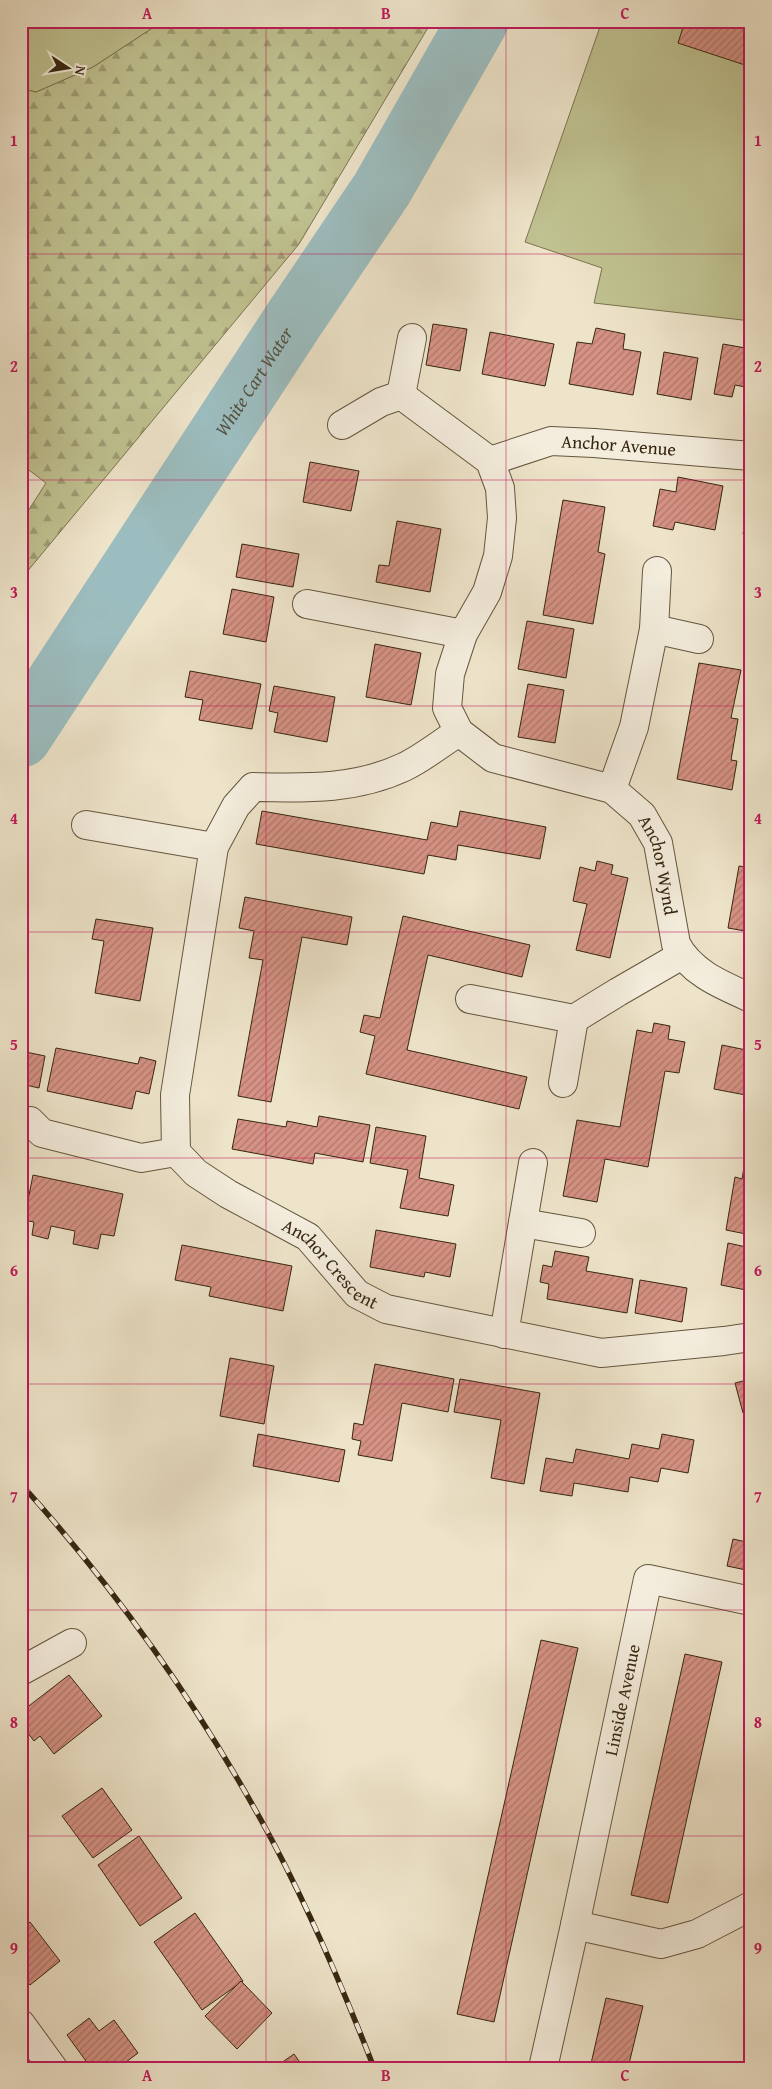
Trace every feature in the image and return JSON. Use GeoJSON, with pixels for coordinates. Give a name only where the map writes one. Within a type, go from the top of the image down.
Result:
{"type":"FeatureCollection","features":[{"type":"Feature","properties":{"kind":"street"},"geometry":{"type":"LineString","coordinates":[[402,395],[412,338]]}},
{"type":"Feature","properties":{"kind":"street"},"geometry":{"type":"LineString","coordinates":[[342,425],[381,402],[402,395]]}},
{"type":"Feature","properties":{"kind":"street"},"geometry":{"type":"LineString","coordinates":[[402,395],[490,461]]}},
{"type":"Feature","properties":{"kind":"street","name":"Anchor Avenue"},"geometry":{"type":"LineString","coordinates":[[490,461],[551,441],[751,456]]}},
{"type":"Feature","properties":{"kind":"street","name":"Anchor Wynd"},"geometry":{"type":"LineString","coordinates":[[490,461],[500,488],[502,518],[498,556],[487,592],[463,634],[450,674],[447,708],[458,732],[493,758],[612,788],[642,815],[658,843],[676,944],[682,955]]}},
{"type":"Feature","properties":{"kind":"street"},"geometry":{"type":"LineString","coordinates":[[612,788],[634,727],[654,629],[657,571]]}},
{"type":"Feature","properties":{"kind":"street"},"geometry":{"type":"LineString","coordinates":[[306,604],[463,634]]}},
{"type":"Feature","properties":{"kind":"street"},"geometry":{"type":"LineString","coordinates":[[654,629],[699,639]]}},
{"type":"Feature","properties":{"kind":"street"},"geometry":{"type":"LineString","coordinates":[[30,1121],[42,1133],[141,1158],[176,1152],[175,1094],[214,847],[236,806],[253,787],[306,788],[356,784],[404,767],[458,732]]}},
{"type":"Feature","properties":{"kind":"street"},"geometry":{"type":"LineString","coordinates":[[86,824],[214,847]]}},
{"type":"Feature","properties":{"kind":"street"},"geometry":{"type":"LineString","coordinates":[[470,999],[574,1019],[682,955],[710,979],[751,998]]}},
{"type":"Feature","properties":{"kind":"street"},"geometry":{"type":"LineString","coordinates":[[563,1083],[574,1019]]}},
{"type":"Feature","properties":{"kind":"street","name":"Anchor Crescent"},"geometry":{"type":"LineString","coordinates":[[176,1152],[196,1173],[220,1189],[308,1238],[357,1294],[386,1309],[601,1353],[724,1341],[751,1336]]}},
{"type":"Feature","properties":{"kind":"street"},"geometry":{"type":"LineString","coordinates":[[504,1334],[533,1163]]}},
{"type":"Feature","properties":{"kind":"street"},"geometry":{"type":"LineString","coordinates":[[523,1223],[581,1233]]}},
{"type":"Feature","properties":{"kind":"street","name":"Linside Avenue"},"geometry":{"type":"LineString","coordinates":[[543,2068],[648,1579],[751,1601]]}},
{"type":"Feature","properties":{"kind":"street"},"geometry":{"type":"LineString","coordinates":[[21,1671],[72,1643]]}},
{"type":"Feature","properties":{"kind":"street"},"geometry":{"type":"LineString","coordinates":[[575,1925],[660,1944],[697,1934],[751,1906]]}},
{"type":"Feature","properties":{"kind":"street"},"geometry":{"type":"LineString","coordinates":[[21,2024],[53,2068]]}},
{"type":"Feature","properties":{"kind":"green space"},"geometry":{"type":"Polygon","coordinates":[[[21,21],[163,21],[93,67],[36,92],[21,88],[21,21]]]}},
{"type":"Feature","properties":{"kind":"green space"},"geometry":{"type":"Polygon","coordinates":[[[163,21],[432,21],[299,244],[21,579],[21,522],[46,483],[21,464],[21,88],[36,92],[93,67],[163,21]]]}},
{"type":"Feature","properties":{"kind":"green space"},"geometry":{"type":"Polygon","coordinates":[[[602,21],[751,21],[751,321],[594,303],[602,268],[525,242],[602,21]]]}},
{"type":"Feature","properties":{"kind":"building"},"geometry":{"type":"Polygon","coordinates":[[[685,21],[751,21],[751,67],[678,43],[685,21]]]}},
{"type":"Feature","properties":{"kind":"building"},"geometry":{"type":"Polygon","coordinates":[[[433,324],[467,329],[460,371],[426,365],[433,324]]]}},
{"type":"Feature","properties":{"kind":"building"},"geometry":{"type":"Polygon","coordinates":[[[596,328],[625,334],[623,349],[641,352],[633,395],[569,384],[577,342],[592,344],[596,328]]]}},
{"type":"Feature","properties":{"kind":"building"},"geometry":{"type":"Polygon","coordinates":[[[490,332],[554,344],[545,386],[482,374],[490,332]]]}},
{"type":"Feature","properties":{"kind":"building"},"geometry":{"type":"Polygon","coordinates":[[[723,344],[751,349],[751,388],[735,385],[732,397],[714,394],[723,344]]]}},
{"type":"Feature","properties":{"kind":"building"},"geometry":{"type":"Polygon","coordinates":[[[664,352],[698,358],[691,400],[657,394],[664,352]]]}},
{"type":"Feature","properties":{"kind":"building"},"geometry":{"type":"Polygon","coordinates":[[[310,462],[359,471],[351,511],[303,502],[310,462]]]}},
{"type":"Feature","properties":{"kind":"building"},"geometry":{"type":"Polygon","coordinates":[[[678,477],[723,486],[715,530],[675,522],[673,530],[653,526],[660,489],[676,492],[678,477]]]}},
{"type":"Feature","properties":{"kind":"building"},"geometry":{"type":"Polygon","coordinates":[[[751,492],[751,535],[743,534],[751,492]]]}},
{"type":"Feature","properties":{"kind":"building"},"geometry":{"type":"Polygon","coordinates":[[[563,500],[605,507],[598,552],[605,554],[593,624],[543,615],[563,500]]]}},
{"type":"Feature","properties":{"kind":"building"},"geometry":{"type":"Polygon","coordinates":[[[397,521],[441,529],[430,592],[376,582],[379,565],[389,566],[397,521]]]}},
{"type":"Feature","properties":{"kind":"building"},"geometry":{"type":"Polygon","coordinates":[[[242,544],[299,554],[293,587],[236,577],[242,544]]]}},
{"type":"Feature","properties":{"kind":"building"},"geometry":{"type":"Polygon","coordinates":[[[232,589],[274,597],[266,642],[223,634],[232,589]]]}},
{"type":"Feature","properties":{"kind":"building"},"geometry":{"type":"Polygon","coordinates":[[[527,621],[574,629],[566,678],[518,669],[527,621]]]}},
{"type":"Feature","properties":{"kind":"building"},"geometry":{"type":"Polygon","coordinates":[[[375,644],[421,653],[411,705],[366,697],[375,644]]]}},
{"type":"Feature","properties":{"kind":"building"},"geometry":{"type":"Polygon","coordinates":[[[699,663],[741,670],[731,718],[738,719],[731,760],[737,761],[732,790],[677,779],[699,663]]]}},
{"type":"Feature","properties":{"kind":"building"},"geometry":{"type":"Polygon","coordinates":[[[190,671],[261,684],[252,729],[199,720],[203,700],[185,697],[190,671]]]}},
{"type":"Feature","properties":{"kind":"building"},"geometry":{"type":"Polygon","coordinates":[[[528,684],[564,690],[555,743],[518,737],[528,684]]]}},
{"type":"Feature","properties":{"kind":"building"},"geometry":{"type":"Polygon","coordinates":[[[274,686],[335,697],[327,742],[274,732],[278,713],[269,711],[274,686]]]}},
{"type":"Feature","properties":{"kind":"building"},"geometry":{"type":"Polygon","coordinates":[[[262,811],[427,840],[431,822],[457,827],[460,811],[546,827],[540,859],[458,845],[456,860],[428,855],[424,874],[256,844],[262,811]]]}},
{"type":"Feature","properties":{"kind":"building"},"geometry":{"type":"Polygon","coordinates":[[[597,861],[613,865],[611,874],[628,878],[610,958],[576,950],[587,904],[573,901],[580,867],[595,871],[597,861]]]}},
{"type":"Feature","properties":{"kind":"building"},"geometry":{"type":"Polygon","coordinates":[[[739,866],[751,868],[751,932],[728,928],[739,866]]]}},
{"type":"Feature","properties":{"kind":"building"},"geometry":{"type":"Polygon","coordinates":[[[245,897],[352,917],[347,945],[302,937],[271,1102],[238,1096],[263,960],[249,958],[254,931],[239,928],[245,897]]]}},
{"type":"Feature","properties":{"kind":"building"},"geometry":{"type":"Polygon","coordinates":[[[403,916],[530,945],[522,977],[428,955],[407,1050],[527,1077],[519,1109],[366,1074],[375,1036],[360,1032],[364,1015],[380,1018],[403,916]]]}},
{"type":"Feature","properties":{"kind":"building"},"geometry":{"type":"Polygon","coordinates":[[[96,919],[153,928],[140,1001],[95,993],[104,941],[92,939],[96,919]]]}},
{"type":"Feature","properties":{"kind":"building"},"geometry":{"type":"Polygon","coordinates":[[[654,1023],[670,1026],[668,1039],[685,1042],[679,1073],[665,1071],[648,1167],[605,1159],[597,1202],[563,1196],[577,1120],[620,1127],[637,1030],[652,1033],[654,1023]]]}},
{"type":"Feature","properties":{"kind":"building"},"geometry":{"type":"Polygon","coordinates":[[[722,1045],[751,1051],[751,1096],[714,1089],[722,1045]]]}},
{"type":"Feature","properties":{"kind":"building"},"geometry":{"type":"Polygon","coordinates":[[[56,1048],[138,1064],[140,1057],[156,1061],[149,1094],[136,1091],[132,1109],[47,1091],[56,1048]]]}},
{"type":"Feature","properties":{"kind":"building"},"geometry":{"type":"Polygon","coordinates":[[[21,1051],[45,1056],[39,1088],[21,1084],[21,1051]]]}},
{"type":"Feature","properties":{"kind":"building"},"geometry":{"type":"Polygon","coordinates":[[[319,1116],[370,1125],[363,1162],[315,1153],[313,1164],[232,1149],[238,1119],[286,1127],[287,1121],[317,1127],[319,1116]]]}},
{"type":"Feature","properties":{"kind":"building"},"geometry":{"type":"Polygon","coordinates":[[[376,1127],[426,1136],[419,1178],[454,1185],[448,1216],[400,1208],[408,1170],[370,1163],[376,1127]]]}},
{"type":"Feature","properties":{"kind":"building"},"geometry":{"type":"Polygon","coordinates":[[[747,1150],[751,1151],[751,1235],[726,1230],[735,1177],[742,1179],[747,1150]]]}},
{"type":"Feature","properties":{"kind":"building"},"geometry":{"type":"Polygon","coordinates":[[[33,1175],[123,1194],[114,1236],[101,1234],[98,1249],[73,1244],[75,1231],[51,1226],[48,1239],[32,1235],[34,1222],[24,1220],[33,1175]]]}},
{"type":"Feature","properties":{"kind":"building"},"geometry":{"type":"Polygon","coordinates":[[[376,1230],[456,1244],[450,1277],[425,1272],[424,1277],[370,1267],[376,1230]]]}},
{"type":"Feature","properties":{"kind":"building"},"geometry":{"type":"Polygon","coordinates":[[[728,1243],[751,1248],[751,1291],[721,1285],[728,1243]]]}},
{"type":"Feature","properties":{"kind":"building"},"geometry":{"type":"Polygon","coordinates":[[[182,1245],[292,1266],[283,1311],[209,1296],[211,1287],[175,1280],[182,1245]]]}},
{"type":"Feature","properties":{"kind":"building"},"geometry":{"type":"Polygon","coordinates":[[[555,1251],[589,1257],[586,1271],[633,1279],[627,1313],[547,1299],[549,1284],[540,1282],[543,1265],[552,1267],[555,1251]]]}},
{"type":"Feature","properties":{"kind":"building"},"geometry":{"type":"Polygon","coordinates":[[[640,1280],[687,1288],[682,1322],[635,1313],[640,1280]]]}},
{"type":"Feature","properties":{"kind":"building"},"geometry":{"type":"Polygon","coordinates":[[[230,1358],[274,1366],[264,1424],[220,1416],[230,1358]]]}},
{"type":"Feature","properties":{"kind":"building"},"geometry":{"type":"Polygon","coordinates":[[[375,1364],[454,1379],[448,1412],[402,1403],[392,1461],[358,1455],[361,1441],[352,1439],[354,1423],[363,1425],[375,1364]]]}},
{"type":"Feature","properties":{"kind":"building"},"geometry":{"type":"Polygon","coordinates":[[[460,1379],[540,1393],[524,1484],[491,1478],[501,1420],[454,1412],[460,1379]]]}},
{"type":"Feature","properties":{"kind":"building"},"geometry":{"type":"Polygon","coordinates":[[[751,1379],[751,1411],[743,1413],[735,1383],[751,1379]]]}},
{"type":"Feature","properties":{"kind":"building"},"geometry":{"type":"Polygon","coordinates":[[[258,1434],[345,1450],[339,1482],[253,1466],[258,1434]]]}},
{"type":"Feature","properties":{"kind":"building"},"geometry":{"type":"Polygon","coordinates":[[[662,1434],[694,1440],[688,1473],[661,1468],[658,1482],[630,1477],[628,1492],[574,1483],[572,1496],[540,1491],[546,1458],[573,1463],[576,1449],[629,1459],[632,1444],[659,1449],[662,1434]]]}},
{"type":"Feature","properties":{"kind":"building"},"geometry":{"type":"Polygon","coordinates":[[[733,1539],[751,1543],[751,1571],[727,1566],[733,1539]]]}},
{"type":"Feature","properties":{"kind":"building"},"geometry":{"type":"Polygon","coordinates":[[[541,1640],[578,1648],[494,2022],[457,2014],[541,1640]]]}},
{"type":"Feature","properties":{"kind":"building"},"geometry":{"type":"Polygon","coordinates":[[[685,1654],[722,1662],[668,1903],[631,1895],[685,1654]]]}},
{"type":"Feature","properties":{"kind":"building"},"geometry":{"type":"Polygon","coordinates":[[[69,1675],[102,1716],[54,1754],[40,1736],[34,1741],[21,1724],[21,1712],[69,1675]]]}},
{"type":"Feature","properties":{"kind":"building"},"geometry":{"type":"Polygon","coordinates":[[[102,1788],[132,1830],[93,1858],[62,1816],[102,1788]]]}},
{"type":"Feature","properties":{"kind":"building"},"geometry":{"type":"Polygon","coordinates":[[[139,1836],[182,1898],[140,1926],[98,1865],[139,1836]]]}},
{"type":"Feature","properties":{"kind":"building"},"geometry":{"type":"Polygon","coordinates":[[[195,1913],[243,1981],[202,2010],[154,1942],[195,1913]]]}},
{"type":"Feature","properties":{"kind":"building"},"geometry":{"type":"Polygon","coordinates":[[[30,1922],[60,1961],[30,1985],[21,1974],[21,1929],[30,1922]]]}},
{"type":"Feature","properties":{"kind":"building"},"geometry":{"type":"Polygon","coordinates":[[[241,1981],[272,2013],[237,2049],[205,2016],[241,1981]]]}},
{"type":"Feature","properties":{"kind":"building"},"geometry":{"type":"Polygon","coordinates":[[[606,1998],[643,2006],[628,2068],[590,2068],[606,1998]]]}},
{"type":"Feature","properties":{"kind":"building"},"geometry":{"type":"Polygon","coordinates":[[[89,2018],[99,2031],[114,2020],[138,2053],[118,2068],[91,2068],[67,2035],[89,2018]]]}},
{"type":"Feature","properties":{"kind":"building"},"geometry":{"type":"Polygon","coordinates":[[[294,2054],[304,2068],[274,2068],[294,2054]]]}},
{"type":"Feature","properties":{"kind":"waterway","name":"White Cart Water"},"geometry":{"type":"LineString","coordinates":[[21,737],[293,321],[382,189],[478,21]]}},
{"type":"Feature","properties":{"kind":"railway"},"geometry":{"type":"LineString","coordinates":[[21,1484],[120,1603],[180,1687],[235,1775],[277,1850],[307,1911],[349,2005],[374,2068]]}}]}
